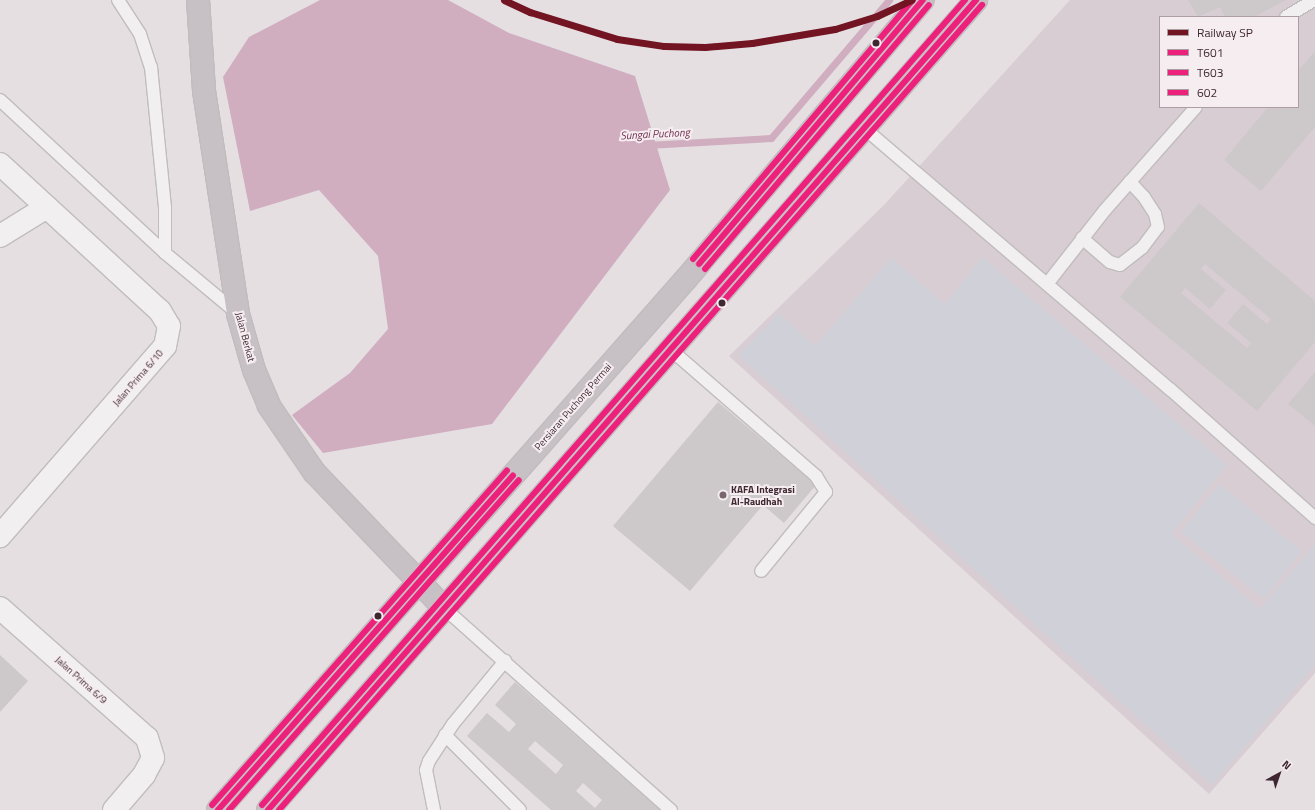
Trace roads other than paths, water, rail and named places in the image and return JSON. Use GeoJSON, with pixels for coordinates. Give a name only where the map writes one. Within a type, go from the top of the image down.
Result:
{"type":"FeatureCollection","features":[{"type":"Feature","properties":{"kind":"main road","name":"Jalan Berkat"},"geometry":{"type":"LineString","coordinates":[[198,0],[204,91],[238,314],[254,370],[269,406],[314,472],[444,608]]}},
{"type":"Feature","properties":{"kind":"main road","name":"Persiaran Puchong Permai"},"geometry":{"type":"LineString","coordinates":[[218,810],[686,279],[923,0]]}},
{"type":"Feature","properties":{"kind":"main road"},"geometry":{"type":"LineString","coordinates":[[268,810],[976,0]]}},
{"type":"Feature","properties":{"kind":"street","name":"Jalan Prima 6/10"},"geometry":{"type":"LineString","coordinates":[[0,164],[160,311],[169,326],[165,346],[0,536]]}},
{"type":"Feature","properties":{"kind":"street"},"geometry":{"type":"LineString","coordinates":[[0,236],[47,207]]}},
{"type":"Feature","properties":{"kind":"street","name":"Jalan Prima 6/9"},"geometry":{"type":"LineString","coordinates":[[0,608],[147,738],[153,758],[144,775],[114,810]]}},
{"type":"Feature","properties":{"kind":"lane"},"geometry":{"type":"LineString","coordinates":[[118,0],[140,34],[151,67],[165,208],[165,253]]}},
{"type":"Feature","properties":{"kind":"lane"},"geometry":{"type":"LineString","coordinates":[[1288,16],[1314,0]]}},
{"type":"Feature","properties":{"kind":"lane"},"geometry":{"type":"LineString","coordinates":[[0,100],[165,253],[238,314]]}},
{"type":"Feature","properties":{"kind":"lane"},"geometry":{"type":"LineString","coordinates":[[1046,284],[1082,238],[1195,108]]}},
{"type":"Feature","properties":{"kind":"lane"},"geometry":{"type":"LineString","coordinates":[[864,128],[1315,518]]}},
{"type":"Feature","properties":{"kind":"lane"},"geometry":{"type":"LineString","coordinates":[[1082,238],[1110,262],[1120,265],[1142,248],[1158,226],[1155,214],[1144,197],[1130,182]]}},
{"type":"Feature","properties":{"kind":"lane"},"geometry":{"type":"LineString","coordinates":[[670,349],[816,476],[826,492],[761,571]]}},
{"type":"Feature","properties":{"kind":"lane"},"geometry":{"type":"LineString","coordinates":[[444,608],[671,810]]}},
{"type":"Feature","properties":{"kind":"lane"},"geometry":{"type":"LineString","coordinates":[[434,810],[426,770],[429,761],[445,735],[505,661]]}},
{"type":"Feature","properties":{"kind":"lane"},"geometry":{"type":"LineString","coordinates":[[445,735],[520,810]]}},
{"type":"Feature","properties":{"kind":"waterway","name":"Sungai Puchong"},"geometry":{"type":"LineString","coordinates":[[647,145],[771,138],[889,0]]}},
{"type":"Feature","properties":{"kind":"rail line","name":"SP"},"geometry":{"type":"LineString","coordinates":[[504,0],[530,12],[617,39],[664,46],[705,47],[752,43],[835,29],[877,16],[911,0]]}},
{"type":"Feature","properties":{"kind":"place","name":"KAFA Integrasi Al-Raudhah"},"geometry":{"type":"Point","coordinates":[723,495]}}]}
